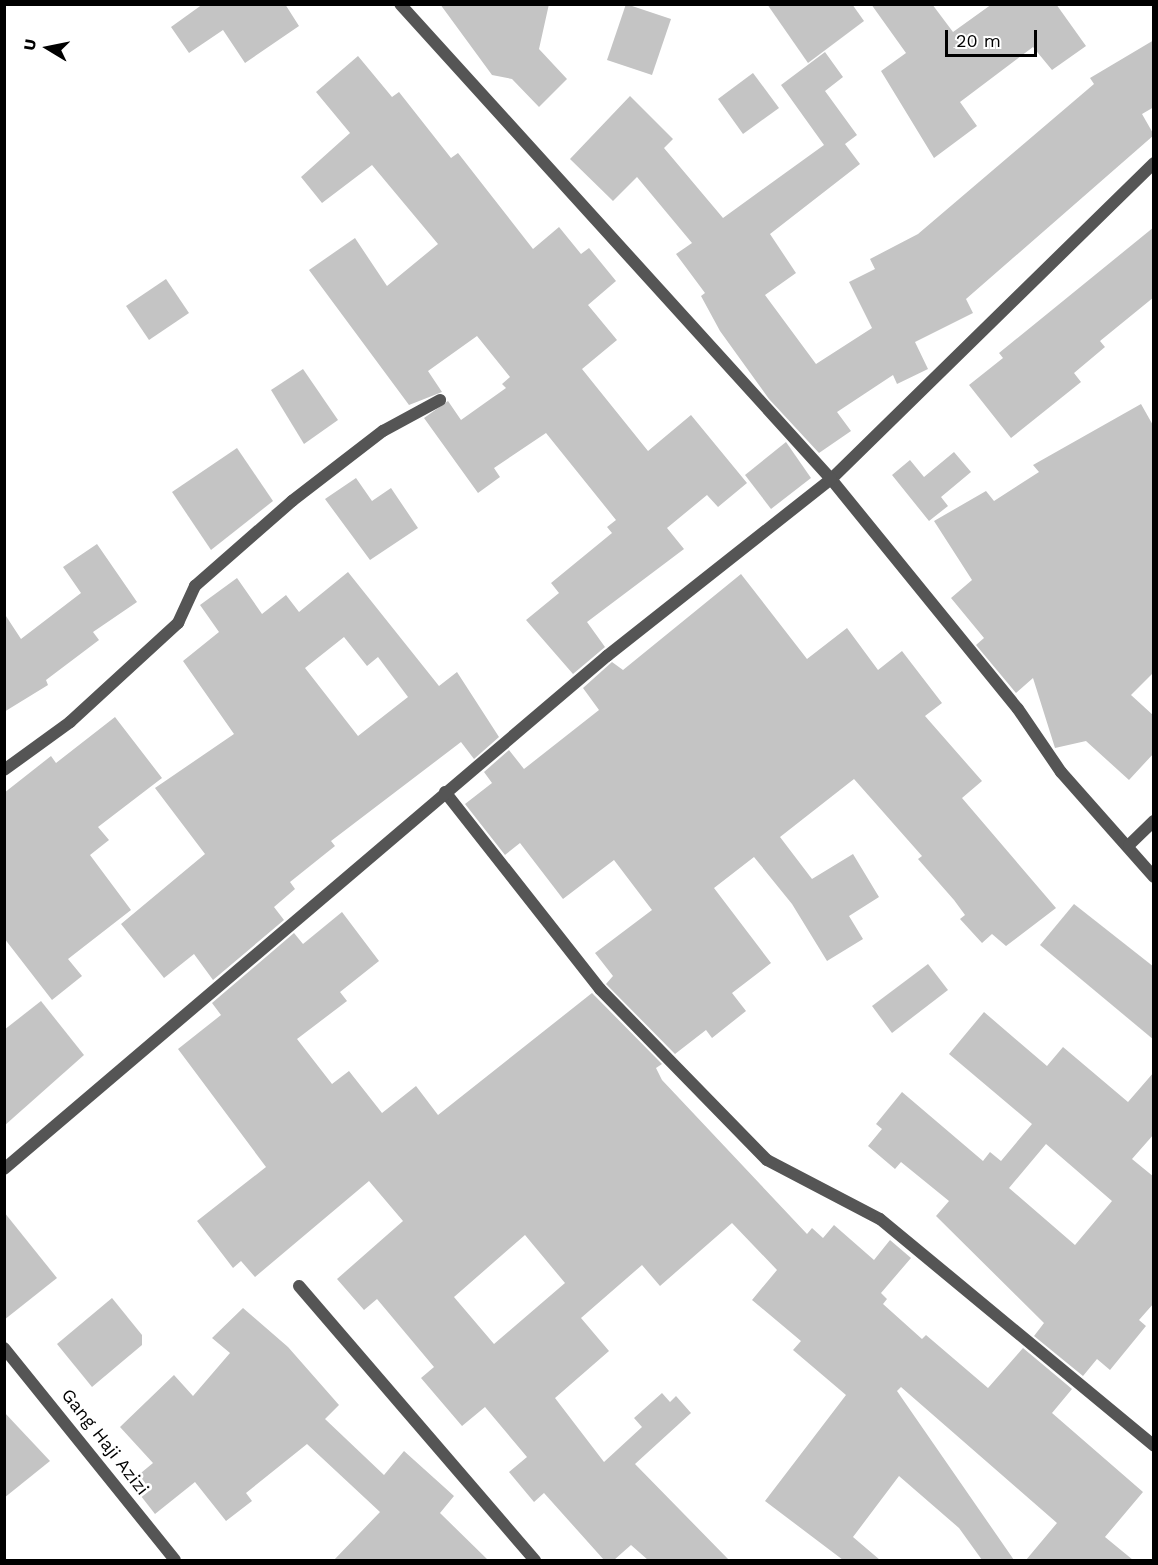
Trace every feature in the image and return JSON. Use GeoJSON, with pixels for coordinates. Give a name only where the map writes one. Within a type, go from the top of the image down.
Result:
{"type":"FeatureCollection","features":[{"type":"Feature","properties":{"kind":"street"},"geometry":{"type":"LineString","coordinates":[[400,4],[831,479],[1018,709],[1061,772],[1129,846],[1154,877]]}},
{"type":"Feature","properties":{"kind":"street"},"geometry":{"type":"LineString","coordinates":[[4,1169],[445,792],[831,479],[1154,163]]}},
{"type":"Feature","properties":{"kind":"street"},"geometry":{"type":"LineString","coordinates":[[4,770],[70,722],[178,623],[195,586],[292,501],[383,431],[440,400]]}},
{"type":"Feature","properties":{"kind":"street"},"geometry":{"type":"LineString","coordinates":[[445,792],[600,989],[767,1160],[880,1219],[1154,1446]]}},
{"type":"Feature","properties":{"kind":"street"},"geometry":{"type":"LineString","coordinates":[[1129,846],[1154,821]]}},
{"type":"Feature","properties":{"kind":"street"},"geometry":{"type":"LineString","coordinates":[[299,1286],[535,1560]]}},
{"type":"Feature","properties":{"kind":"street","name":"Gang Haji Azizi"},"geometry":{"type":"LineString","coordinates":[[4,1348],[175,1560]]}},
{"type":"Feature","properties":{"kind":"building"},"geometry":{"type":"Polygon","coordinates":[[[203,4],[285,4],[299,26],[245,63],[223,30],[189,53],[171,27],[203,4]]]}},
{"type":"Feature","properties":{"kind":"building"},"geometry":{"type":"Polygon","coordinates":[[[440,4],[549,4],[539,49],[567,79],[539,107],[512,79],[492,75],[440,4]]]}},
{"type":"Feature","properties":{"kind":"building"},"geometry":{"type":"Polygon","coordinates":[[[626,4],[671,19],[652,75],[607,60],[626,4]]]}},
{"type":"Feature","properties":{"kind":"building"},"geometry":{"type":"Polygon","coordinates":[[[767,4],[852,4],[864,21],[808,63],[767,4]]]}},
{"type":"Feature","properties":{"kind":"building"},"geometry":{"type":"Polygon","coordinates":[[[871,4],[932,4],[953,32],[992,4],[1056,4],[1086,46],[1052,70],[1033,47],[960,102],[977,126],[934,158],[881,71],[906,53],[871,4]]]}},
{"type":"Feature","properties":{"kind":"building"},"geometry":{"type":"Polygon","coordinates":[[[1154,40],[1154,107],[1142,114],[1154,135],[966,299],[973,313],[915,342],[928,369],[897,384],[893,375],[837,412],[851,431],[819,453],[769,399],[720,331],[701,296],[705,293],[676,254],[692,243],[637,177],[613,201],[570,159],[630,96],[673,139],[664,148],[723,218],[824,145],[781,85],[825,52],[843,77],[825,91],[857,135],[845,144],[860,164],[770,234],[796,273],[765,295],[816,364],[872,328],[849,282],[875,269],[870,259],[918,234],[1094,84],[1090,78],[1154,40]]]}},
{"type":"Feature","properties":{"kind":"building"},"geometry":{"type":"Polygon","coordinates":[[[358,56],[392,97],[399,92],[451,158],[458,153],[533,249],[559,227],[581,254],[589,248],[616,281],[588,305],[617,340],[582,369],[648,451],[691,415],[747,483],[718,507],[707,495],[667,528],[684,549],[587,622],[605,647],[573,674],[526,620],[559,593],[551,583],[612,533],[607,527],[616,520],[546,433],[494,468],[500,477],[478,493],[424,418],[448,401],[461,420],[506,388],[502,384],[510,377],[477,336],[428,371],[442,392],[409,405],[309,270],[355,238],[387,286],[438,244],[372,165],[322,203],[301,177],[350,133],[316,92],[358,56]]]}},
{"type":"Feature","properties":{"kind":"building"},"geometry":{"type":"Polygon","coordinates":[[[753,73],[779,108],[743,134],[718,99],[753,73]]]}},
{"type":"Feature","properties":{"kind":"building"},"geometry":{"type":"Polygon","coordinates":[[[1154,227],[1154,297],[1100,341],[1105,347],[1074,373],[1081,382],[1011,438],[969,385],[1003,358],[999,353],[1154,227]]]}},
{"type":"Feature","properties":{"kind":"building"},"geometry":{"type":"Polygon","coordinates":[[[166,279],[189,313],[149,340],[126,306],[166,279]]]}},
{"type":"Feature","properties":{"kind":"building"},"geometry":{"type":"Polygon","coordinates":[[[303,369],[338,420],[304,444],[271,390],[303,369]]]}},
{"type":"Feature","properties":{"kind":"building"},"geometry":{"type":"Polygon","coordinates":[[[1141,404],[1154,427],[1154,672],[1131,695],[1154,716],[1154,753],[1129,780],[1086,741],[1055,748],[1033,678],[1016,693],[976,645],[984,638],[951,598],[972,580],[934,521],[986,491],[994,501],[1039,472],[1033,465],[1141,404]]]}},
{"type":"Feature","properties":{"kind":"building"},"geometry":{"type":"Polygon","coordinates":[[[786,442],[811,478],[771,509],[745,475],[786,442]]]}},
{"type":"Feature","properties":{"kind":"building"},"geometry":{"type":"Polygon","coordinates":[[[237,448],[273,501],[211,550],[172,492],[237,448]]]}},
{"type":"Feature","properties":{"kind":"building"},"geometry":{"type":"Polygon","coordinates":[[[954,452],[971,472],[941,497],[948,506],[929,521],[892,475],[910,460],[924,477],[954,452]]]}},
{"type":"Feature","properties":{"kind":"building"},"geometry":{"type":"Polygon","coordinates":[[[356,478],[372,501],[391,488],[418,528],[370,560],[325,499],[356,478]]]}},
{"type":"Feature","properties":{"kind":"building"},"geometry":{"type":"Polygon","coordinates":[[[97,544],[137,602],[93,632],[99,640],[46,680],[48,685],[4,712],[4,613],[21,639],[81,593],[63,567],[97,544]]]}},
{"type":"Feature","properties":{"kind":"building"},"geometry":{"type":"Polygon","coordinates":[[[348,572],[439,686],[457,672],[499,737],[474,759],[461,742],[331,841],[335,846],[290,882],[295,889],[274,907],[284,920],[213,980],[194,954],[164,978],[121,924],[205,854],[155,788],[234,734],[183,661],[219,632],[200,605],[237,578],[262,614],[286,595],[299,612],[348,572]],[[344,637],[305,668],[358,736],[408,697],[378,657],[367,666],[344,637]]]}},
{"type":"Feature","properties":{"kind":"building"},"geometry":{"type":"Polygon","coordinates":[[[741,574],[807,659],[847,628],[878,670],[902,651],[942,703],[925,716],[982,781],[962,798],[1056,908],[1006,946],[992,934],[982,943],[960,919],[965,915],[954,900],[918,859],[922,856],[854,779],[780,837],[812,879],[853,854],[879,897],[849,916],[863,939],[827,961],[792,904],[754,857],[714,888],[771,963],[732,993],[746,1011],[712,1038],[706,1030],[675,1054],[606,984],[613,976],[595,953],[652,910],[614,860],[563,899],[520,843],[505,855],[465,804],[492,783],[484,772],[509,750],[524,769],[599,710],[583,688],[612,662],[623,670],[741,574]]]}},
{"type":"Feature","properties":{"kind":"building"},"geometry":{"type":"Polygon","coordinates":[[[115,717],[162,778],[98,827],[109,840],[90,855],[131,910],[68,959],[82,976],[52,1000],[4,938],[4,793],[51,756],[56,763],[115,717]]]}},
{"type":"Feature","properties":{"kind":"building"},"geometry":{"type":"Polygon","coordinates":[[[1074,904],[1154,967],[1154,1040],[1040,945],[1074,904]]]}},
{"type":"Feature","properties":{"kind":"building"},"geometry":{"type":"Polygon","coordinates":[[[342,912],[379,961],[340,992],[347,1001],[297,1039],[332,1084],[349,1071],[382,1113],[416,1086],[438,1115],[592,993],[662,1064],[656,1068],[662,1080],[807,1234],[812,1228],[823,1238],[834,1225],[874,1260],[890,1240],[911,1258],[881,1293],[887,1299],[883,1304],[922,1339],[926,1335],[988,1388],[1023,1348],[1072,1389],[1052,1413],[1143,1492],[1105,1537],[1133,1560],[1026,1560],[1057,1523],[901,1387],[897,1391],[1014,1560],[982,1560],[959,1528],[899,1476],[853,1537],[880,1560],[843,1560],[765,1501],[846,1395],[793,1350],[801,1341],[752,1300],[777,1270],[732,1223],[660,1286],[642,1265],[581,1318],[609,1351],[555,1398],[604,1462],[642,1427],[634,1418],[662,1393],[670,1402],[676,1396],[691,1413],[635,1464],[729,1560],[648,1560],[631,1545],[614,1560],[604,1560],[544,1493],[534,1502],[509,1472],[527,1457],[485,1407],[462,1426],[421,1378],[434,1367],[377,1299],[364,1310],[337,1279],[403,1221],[369,1181],[255,1277],[241,1261],[233,1268],[197,1221],[266,1167],[178,1049],[221,1015],[212,1003],[294,933],[303,944],[342,912]],[[525,1235],[454,1297],[494,1344],[565,1283],[525,1235]]]}},
{"type":"Feature","properties":{"kind":"building"},"geometry":{"type":"Polygon","coordinates":[[[928,964],[948,990],[892,1033],[872,1006],[928,964]]]}},
{"type":"Feature","properties":{"kind":"building"},"geometry":{"type":"Polygon","coordinates":[[[41,1001],[84,1055],[4,1126],[4,1030],[41,1001]]]}},
{"type":"Feature","properties":{"kind":"building"},"geometry":{"type":"Polygon","coordinates":[[[984,1012],[1047,1066],[1063,1047],[1128,1102],[1154,1072],[1154,1134],[1132,1159],[1154,1177],[1154,1303],[1139,1320],[1146,1326],[1110,1370],[1097,1359],[1083,1376],[1034,1336],[1044,1323],[936,1216],[949,1201],[901,1162],[895,1169],[868,1146],[882,1129],[876,1124],[902,1092],[983,1161],[990,1152],[1001,1161],[1032,1124],[949,1054],[984,1012]],[[1046,1144],[1009,1188],[1075,1245],[1112,1201],[1046,1144]]]}},
{"type":"Feature","properties":{"kind":"building"},"geometry":{"type":"Polygon","coordinates":[[[4,1212],[57,1278],[4,1320],[4,1212]]]}},
{"type":"Feature","properties":{"kind":"building"},"geometry":{"type":"Polygon","coordinates":[[[112,1298],[142,1335],[142,1345],[92,1387],[57,1344],[112,1298]]]}},
{"type":"Feature","properties":{"kind":"building"},"geometry":{"type":"Polygon","coordinates":[[[243,1308],[288,1347],[339,1405],[325,1419],[384,1475],[404,1451],[454,1496],[440,1513],[488,1560],[334,1560],[380,1512],[307,1444],[246,1493],[252,1501],[226,1521],[195,1482],[155,1514],[130,1482],[153,1463],[120,1427],[174,1375],[193,1396],[230,1353],[212,1338],[243,1308]]]}},
{"type":"Feature","properties":{"kind":"building"},"geometry":{"type":"Polygon","coordinates":[[[4,1412],[50,1461],[4,1498],[4,1412]]]}}]}
